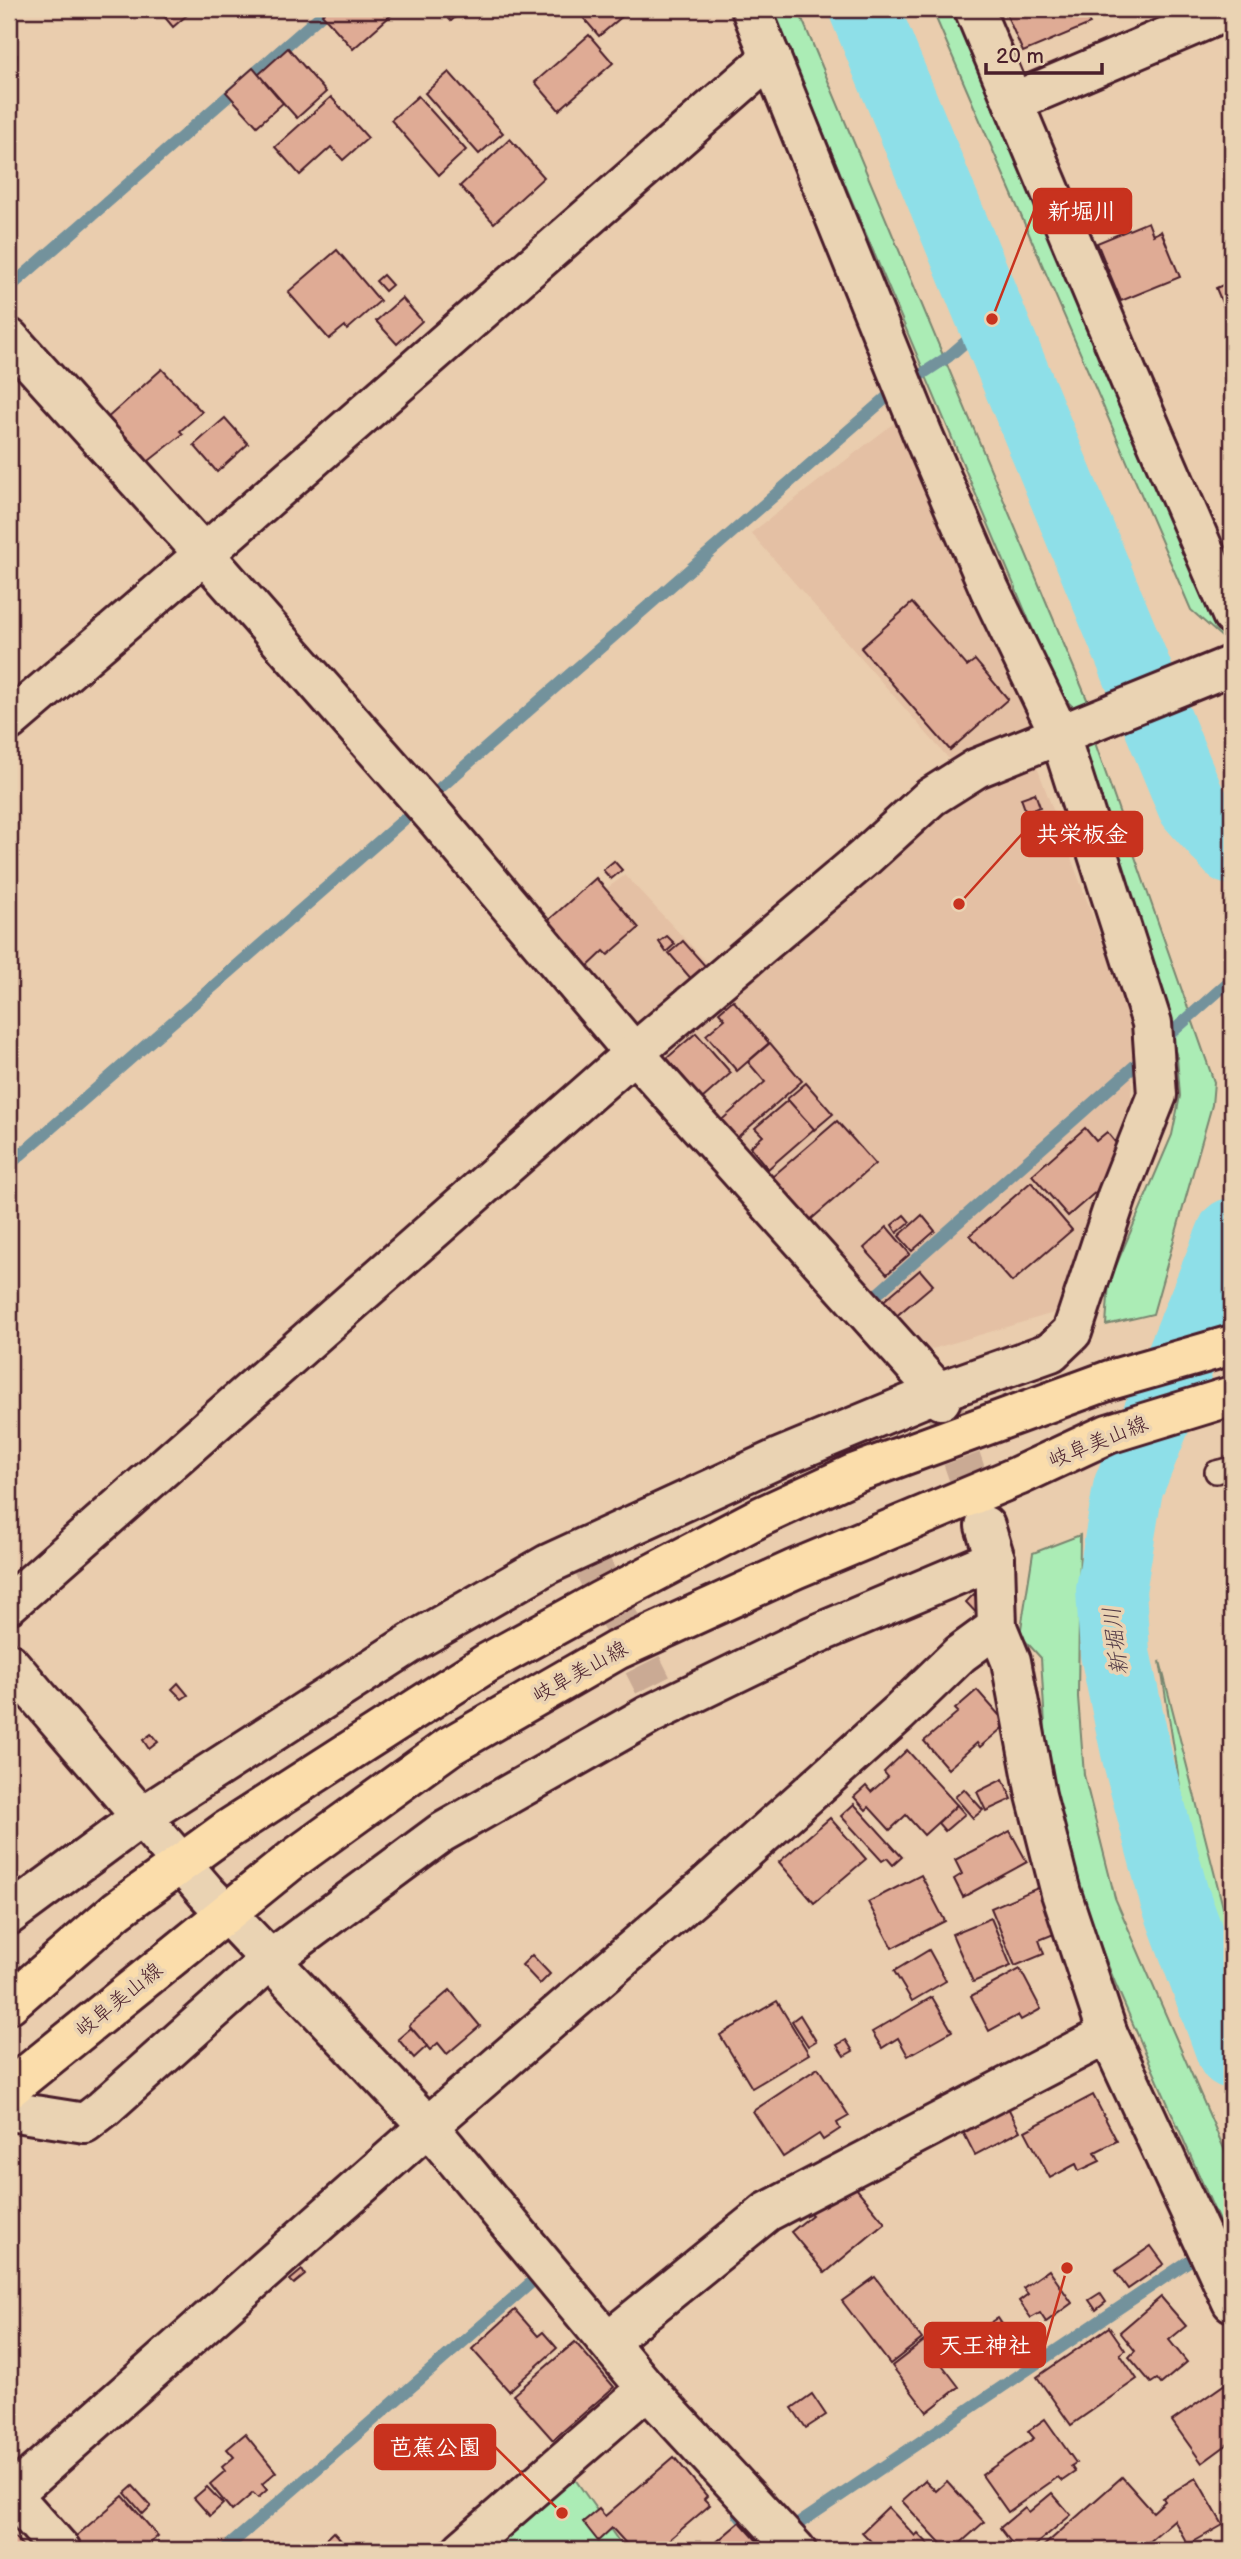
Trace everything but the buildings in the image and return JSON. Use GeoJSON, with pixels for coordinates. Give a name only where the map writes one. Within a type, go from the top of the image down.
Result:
{"type":"FeatureCollection","features":[{"type":"Feature","properties":{"kind":"main road"},"geometry":{"type":"LineString","coordinates":[[9,2004],[117,1910],[227,1830],[509,1650],[762,1516],[853,1474],[1110,1380],[1232,1345]]}},
{"type":"Feature","properties":{"kind":"main road","name":"岐阜美山線"},"geometry":{"type":"LineString","coordinates":[[9,2090],[292,1860],[450,1746],[617,1650],[795,1569],[1018,1476],[1108,1434],[1232,1396]]}},
{"type":"Feature","properties":{"kind":"street"},"geometry":{"type":"LineString","coordinates":[[9,1915],[141,1817],[416,1640],[548,1564],[587,1555],[781,1457],[1051,1352],[1072,1332],[1118,1196],[1157,1095],[1152,1023],[1066,730],[990,590],[923,435],[751,9]]}},
{"type":"Feature","properties":{"kind":"street"},"geometry":{"type":"LineString","coordinates":[[974,9],[1232,615]]}},
{"type":"Feature","properties":{"kind":"street"},"geometry":{"type":"LineString","coordinates":[[1013,102],[1232,9]]}},
{"type":"Feature","properties":{"kind":"street"},"geometry":{"type":"LineString","coordinates":[[9,721],[204,554],[771,57]]}},
{"type":"Feature","properties":{"kind":"street"},"geometry":{"type":"LineString","coordinates":[[9,338],[204,554],[435,817],[634,1053],[940,1396]]}},
{"type":"Feature","properties":{"kind":"street"},"geometry":{"type":"LineString","coordinates":[[9,1604],[634,1053],[863,859],[931,797],[977,768],[1231,666]]}},
{"type":"Feature","properties":{"kind":"street"},"geometry":{"type":"LineString","coordinates":[[9,2111],[85,2123],[270,1960],[442,1833],[659,1696],[811,1636],[990,1543],[997,1627],[1011,1661],[1036,1795],[1061,1893],[1108,2034],[1232,2302]]}},
{"type":"Feature","properties":{"kind":"street"},"geometry":{"type":"LineString","coordinates":[[61,2550],[10,2496],[428,2126],[716,1877],[899,1713],[960,1654],[997,1627]]}},
{"type":"Feature","properties":{"kind":"street"},"geometry":{"type":"LineString","coordinates":[[9,1663],[226,1914],[428,2126],[647,2389],[796,2550]]}},
{"type":"Feature","properties":{"kind":"street"},"geometry":{"type":"LineString","coordinates":[[608,2341],[767,2212],[1108,2034]]}},
{"type":"Feature","properties":{"kind":"street"},"geometry":{"type":"LineString","coordinates":[[462,2550],[647,2389]]}},
{"type":"Feature","properties":{"kind":"shaded area"},"geometry":{"type":"Polygon","coordinates":[[[902,417],[1029,706],[1037,767],[1135,1029],[1131,1100],[1064,1310],[922,1352],[546,933],[625,875],[713,969],[945,800],[978,792],[751,533],[902,417]]]}},
{"type":"Feature","properties":{"kind":"green space"},"geometry":{"type":"Polygon","coordinates":[[[771,9],[798,9],[1089,704],[1075,709],[1060,694],[771,9]]]}},
{"type":"Feature","properties":{"kind":"green space"},"geometry":{"type":"Polygon","coordinates":[[[932,9],[961,9],[1224,639],[1191,610],[932,9]]]}},
{"type":"Feature","properties":{"kind":"green space"},"geometry":{"type":"Polygon","coordinates":[[[1093,737],[1214,1082],[1212,1105],[1153,1314],[1106,1325],[1109,1282],[1172,1135],[1180,1096],[1177,1057],[1079,745],[1093,737]]]}},
{"type":"Feature","properties":{"kind":"green space"},"geometry":{"type":"Polygon","coordinates":[[[1080,1535],[1078,1697],[1084,1775],[1115,1898],[1232,2167],[1232,2222],[1222,2228],[1082,1900],[1048,1776],[1041,1658],[1020,1635],[1033,1553],[1080,1535]]]}},
{"type":"Feature","properties":{"kind":"green space"},"geometry":{"type":"Polygon","coordinates":[[[1160,1661],[1223,1907],[1232,1929],[1232,1970],[1196,1886],[1160,1661]]]}},
{"type":"Feature","properties":{"kind":"green space"},"geometry":{"type":"Polygon","coordinates":[[[572,2475],[625,2550],[478,2550],[572,2475]]]}},
{"type":"Feature","properties":{"kind":"waterway"},"geometry":{"type":"LineString","coordinates":[[9,288],[328,9]]}},
{"type":"Feature","properties":{"kind":"waterway","name":"新堀川"},"geometry":{"type":"LineString","coordinates":[[864,9],[1192,805],[1232,850]]}},
{"type":"Feature","properties":{"kind":"waterway"},"geometry":{"type":"LineString","coordinates":[[9,1165],[887,397],[948,357],[992,319]]}},
{"type":"Feature","properties":{"kind":"waterway"},"geometry":{"type":"LineString","coordinates":[[1161,1042],[1232,979]]}},
{"type":"Feature","properties":{"kind":"waterway"},"geometry":{"type":"LineString","coordinates":[[866,1304],[1148,1054]]}},
{"type":"Feature","properties":{"kind":"waterway","name":"新堀川"},"geometry":{"type":"LineString","coordinates":[[1232,1233],[1128,1488],[1111,1590],[1115,1653],[1138,1761],[1174,1896],[1232,2054]]}},
{"type":"Feature","properties":{"kind":"waterway"},"geometry":{"type":"LineString","coordinates":[[738,2514],[764,2547],[1232,2232]]}},
{"type":"Feature","properties":{"kind":"waterway"},"geometry":{"type":"LineString","coordinates":[[224,2550],[541,2274],[544,2279]]}},
{"type":"Feature","properties":{"kind":"tunnel"},"geometry":{"type":"LineString","coordinates":[[943,1405],[985,1526]]}},
{"type":"Feature","properties":{"kind":"tunnel"},"geometry":{"type":"LineString","coordinates":[[591,1563],[653,1685]]}},
{"type":"Feature","properties":{"kind":"place","name":"新堀川"},"geometry":{"type":"Point","coordinates":[992,319]}},
{"type":"Feature","properties":{"kind":"place","name":"共栄板金"},"geometry":{"type":"Point","coordinates":[959,904]}},
{"type":"Feature","properties":{"kind":"place","name":"天王神社"},"geometry":{"type":"Point","coordinates":[1067,2268]}},
{"type":"Feature","properties":{"kind":"place","name":"芭蕉公園"},"geometry":{"type":"Point","coordinates":[562,2513]}}]}
